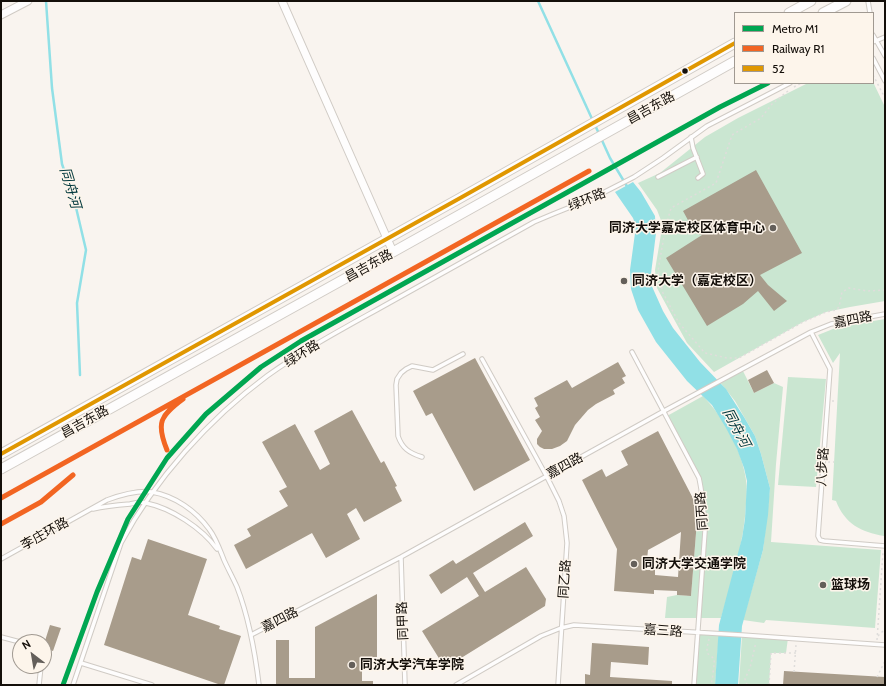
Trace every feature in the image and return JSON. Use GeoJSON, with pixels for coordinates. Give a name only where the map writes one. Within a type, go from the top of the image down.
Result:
{"type":"FeatureCollection","features":[{"type":"Feature","properties":{"kind":"street"},"geometry":{"type":"LineString","coordinates":[[1,15],[28,1]]}},
{"type":"Feature","properties":{"kind":"street"},"geometry":{"type":"LineString","coordinates":[[282,1],[394,252]]}},
{"type":"Feature","properties":{"kind":"street"},"geometry":{"type":"LineString","coordinates":[[791,12],[811,1]]}},
{"type":"Feature","properties":{"kind":"street"},"geometry":{"type":"LineString","coordinates":[[828,12],[843,2]]}},
{"type":"Feature","properties":{"kind":"street","name":"昌吉东路"},"geometry":{"type":"LineString","coordinates":[[1,454],[581,130],[734,43]]}},
{"type":"Feature","properties":{"kind":"street","name":"昌吉东路"},"geometry":{"type":"LineString","coordinates":[[1,469],[394,252],[734,62]]}},
{"type":"Feature","properties":{"kind":"lane"},"geometry":{"type":"LineString","coordinates":[[868,1],[870,12]]}},
{"type":"Feature","properties":{"kind":"lane"},"geometry":{"type":"LineString","coordinates":[[885,37],[875,42],[885,56]]}},
{"type":"Feature","properties":{"kind":"lane"},"geometry":{"type":"LineString","coordinates":[[874,60],[885,81]]}},
{"type":"Feature","properties":{"kind":"lane","name":"绿环路"},"geometry":{"type":"LineString","coordinates":[[73,685],[121,543],[144,502],[197,439],[226,410],[252,388],[286,364],[336,333],[534,222],[608,191],[634,177],[707,126],[788,84]]}},
{"type":"Feature","properties":{"kind":"lane"},"geometry":{"type":"LineString","coordinates":[[691,137],[693,148],[703,174],[698,178]]}},
{"type":"Feature","properties":{"kind":"lane"},"geometry":{"type":"LineString","coordinates":[[658,177],[697,157]]}},
{"type":"Feature","properties":{"kind":"lane","name":"嘉四路"},"geometry":{"type":"LineString","coordinates":[[251,635],[401,557],[664,411],[811,332],[831,324],[885,314]]}},
{"type":"Feature","properties":{"kind":"lane","name":"八步路"},"geometry":{"type":"LineString","coordinates":[[811,332],[830,369],[818,536],[820,540],[824,542],[884,546]]}},
{"type":"Feature","properties":{"kind":"lane","name":"同丙路"},"geometry":{"type":"LineString","coordinates":[[632,352],[699,478],[702,490],[705,531],[694,685]]}},
{"type":"Feature","properties":{"kind":"lane"},"geometry":{"type":"LineString","coordinates":[[422,457],[413,454],[403,447],[398,436],[397,379],[406,369],[412,366],[433,370],[463,354]]}},
{"type":"Feature","properties":{"kind":"lane","name":"同乙路"},"geometry":{"type":"LineString","coordinates":[[482,359],[547,477],[559,501],[564,516],[567,530],[567,543],[558,685]]}},
{"type":"Feature","properties":{"kind":"lane","name":"李庄环路"},"geometry":{"type":"LineString","coordinates":[[1,559],[107,500],[124,494],[151,492],[171,498],[186,506],[201,519],[211,531],[237,588],[251,635],[259,685]]}},
{"type":"Feature","properties":{"kind":"lane","name":"李庄环路"},"geometry":{"type":"LineString","coordinates":[[88,510],[110,505],[144,502],[169,511],[195,527],[212,543],[223,557]]}},
{"type":"Feature","properties":{"kind":"lane","name":"同甲路"},"geometry":{"type":"LineString","coordinates":[[401,557],[405,685]]}},
{"type":"Feature","properties":{"kind":"lane","name":"嘉三路"},"geometry":{"type":"LineString","coordinates":[[456,685],[541,636],[561,628],[574,625],[715,633],[885,646]]}},
{"type":"Feature","properties":{"kind":"lane"},"geometry":{"type":"LineString","coordinates":[[1,637],[12,640]]}},
{"type":"Feature","properties":{"kind":"lane"},"geometry":{"type":"LineString","coordinates":[[81,663],[152,685]]}},
{"type":"Feature","properties":{"kind":"lane"},"geometry":{"type":"LineString","coordinates":[[39,685],[40,674]]}},
{"type":"Feature","properties":{"kind":"path"},"geometry":{"type":"LineString","coordinates":[[874,77],[885,98]]}},
{"type":"Feature","properties":{"kind":"path"},"geometry":{"type":"LineString","coordinates":[[799,84],[791,88],[772,104],[761,118],[732,135],[716,183],[670,208],[658,271],[662,293],[679,323],[705,353],[727,358],[739,358],[803,322],[826,312],[836,310],[839,307],[842,292],[849,288],[867,291],[885,290]]}},
{"type":"Feature","properties":{"kind":"path"},"geometry":{"type":"LineString","coordinates":[[877,645],[884,546]]}},
{"type":"Feature","properties":{"kind":"path"},"geometry":{"type":"LineString","coordinates":[[878,636],[885,629]]}},
{"type":"Feature","properties":{"kind":"path"},"geometry":{"type":"LineString","coordinates":[[710,633],[707,653],[714,659],[715,662],[713,670],[714,676],[711,685]]}},
{"type":"Feature","properties":{"kind":"path"},"geometry":{"type":"LineString","coordinates":[[747,685],[745,679],[750,668],[757,636]]}},
{"type":"Feature","properties":{"kind":"path"},"geometry":{"type":"LineString","coordinates":[[794,672],[797,639]]}},
{"type":"Feature","properties":{"kind":"path"},"geometry":{"type":"LineString","coordinates":[[769,685],[771,653],[796,653]]}},
{"type":"Feature","properties":{"kind":"path"},"geometry":{"type":"LineString","coordinates":[[877,677],[885,661]]}},
{"type":"Feature","properties":{"kind":"green space","name":"同济大学嘉定校区体育中心"},"geometry":{"type":"Polygon","coordinates":[[[806,84],[874,84],[885,107],[885,301],[826,312],[803,322],[714,372],[687,343],[657,288],[655,270],[662,223],[657,210],[638,183],[660,173],[705,137],[738,118],[806,84]]]}},
{"type":"Feature","properties":{"kind":"green space"},"geometry":{"type":"Polygon","coordinates":[[[885,319],[884,536],[868,532],[855,526],[844,516],[836,501],[832,500],[840,353],[833,363],[818,335],[838,327],[885,319]]]}},
{"type":"Feature","properties":{"kind":"green space","name":"篮球场"},"geometry":{"type":"Polygon","coordinates":[[[742,369],[754,393],[774,383],[783,387],[771,542],[881,550],[875,628],[766,620],[764,623],[743,620],[763,550],[770,488],[755,436],[735,401],[720,382],[742,369]]]}},
{"type":"Feature","properties":{"kind":"green space"},"geometry":{"type":"Polygon","coordinates":[[[788,377],[826,379],[816,487],[778,485],[788,377]]]}},
{"type":"Feature","properties":{"kind":"green space"},"geometry":{"type":"Polygon","coordinates":[[[703,396],[725,424],[741,457],[747,495],[743,533],[737,562],[721,618],[665,618],[667,597],[677,595],[691,596],[698,508],[704,505],[699,478],[667,416],[703,396]]]}},
{"type":"Feature","properties":{"kind":"green space"},"geometry":{"type":"Polygon","coordinates":[[[698,633],[719,635],[715,685],[694,685],[698,633]]]}},
{"type":"Feature","properties":{"kind":"green space"},"geometry":{"type":"Polygon","coordinates":[[[742,635],[788,638],[786,653],[771,653],[769,685],[739,685],[742,635]]]}},
{"type":"Feature","properties":{"kind":"water"},"geometry":{"type":"Polygon","coordinates":[[[633,182],[641,192],[655,216],[656,233],[650,282],[663,311],[673,328],[700,362],[726,389],[744,417],[755,436],[770,488],[763,550],[742,626],[738,685],[715,685],[719,625],[742,538],[745,519],[747,481],[737,449],[712,405],[687,381],[656,342],[638,310],[631,289],[630,270],[636,226],[633,218],[615,192],[633,182]]]}},
{"type":"Feature","properties":{"kind":"building"},"geometry":{"type":"Polygon","coordinates":[[[756,170],[802,253],[760,275],[768,285],[787,301],[774,311],[758,291],[743,304],[707,326],[666,258],[702,235],[695,233],[683,211],[756,170]]]}},
{"type":"Feature","properties":{"kind":"building"},"geometry":{"type":"Polygon","coordinates":[[[475,358],[530,460],[474,491],[432,413],[426,416],[413,391],[475,358]]]}},
{"type":"Feature","properties":{"kind":"building"},"geometry":{"type":"Polygon","coordinates":[[[618,362],[626,376],[622,378],[625,383],[613,390],[615,394],[588,410],[575,425],[567,441],[560,446],[552,449],[544,449],[540,447],[537,444],[537,439],[542,431],[535,420],[540,417],[535,408],[538,406],[534,398],[567,380],[572,388],[618,362]]]}},
{"type":"Feature","properties":{"kind":"building"},"geometry":{"type":"Polygon","coordinates":[[[767,370],[774,383],[754,393],[748,380],[767,370]]]}},
{"type":"Feature","properties":{"kind":"building"},"geometry":{"type":"Polygon","coordinates":[[[352,410],[381,463],[384,461],[397,486],[395,487],[402,501],[364,522],[356,508],[347,514],[360,539],[326,558],[312,533],[246,569],[234,545],[251,536],[247,529],[288,506],[279,491],[287,487],[262,442],[295,424],[320,470],[330,464],[314,431],[352,410]]]}},
{"type":"Feature","properties":{"kind":"building"},"geometry":{"type":"Polygon","coordinates":[[[658,431],[698,508],[691,596],[677,595],[677,591],[654,590],[654,594],[614,591],[617,549],[582,480],[602,469],[606,477],[628,465],[621,451],[658,431]],[[681,532],[648,550],[646,570],[655,570],[655,575],[678,577],[681,532]]]}},
{"type":"Feature","properties":{"kind":"building"},"geometry":{"type":"Polygon","coordinates":[[[525,522],[533,536],[473,573],[485,592],[526,567],[546,599],[545,606],[445,668],[422,631],[479,596],[467,577],[441,594],[429,575],[453,560],[456,564],[525,522]]]}},
{"type":"Feature","properties":{"kind":"building"},"geometry":{"type":"Polygon","coordinates":[[[148,539],[207,559],[188,615],[220,626],[219,629],[241,636],[224,685],[104,645],[132,557],[141,560],[148,539]]]}},
{"type":"Feature","properties":{"kind":"building"},"geometry":{"type":"Polygon","coordinates":[[[377,594],[377,657],[362,657],[362,681],[373,681],[373,685],[276,685],[276,640],[289,640],[289,678],[315,678],[315,627],[377,594]]]}},
{"type":"Feature","properties":{"kind":"building"},"geometry":{"type":"Polygon","coordinates":[[[50,625],[61,628],[53,651],[52,634],[47,634],[50,625]]]}},
{"type":"Feature","properties":{"kind":"building"},"geometry":{"type":"Polygon","coordinates":[[[592,643],[649,647],[648,665],[611,662],[610,677],[672,681],[672,685],[585,685],[585,674],[590,675],[592,643]]]}},
{"type":"Feature","properties":{"kind":"building"},"geometry":{"type":"Polygon","coordinates":[[[784,671],[885,677],[885,685],[783,685],[784,671]]]}},
{"type":"Feature","properties":{"kind":"waterway","name":"同舟河"},"geometry":{"type":"LineString","coordinates":[[46,1],[52,88],[62,164],[74,199],[86,250],[77,303],[80,375]]}},
{"type":"Feature","properties":{"kind":"waterway"},"geometry":{"type":"LineString","coordinates":[[538,1],[593,121]]}},
{"type":"Feature","properties":{"kind":"waterway"},"geometry":{"type":"LineString","coordinates":[[595,125],[610,158],[628,188]]}},
{"type":"Feature","properties":{"kind":"metro line","name":"M1"},"geometry":{"type":"LineString","coordinates":[[63,685],[97,592],[128,519],[167,458],[206,414],[261,367],[301,341],[720,107],[766,84]]}},
{"type":"Feature","properties":{"kind":"rail line","name":"R1"},"geometry":{"type":"LineString","coordinates":[[1,498],[589,171]]}},
{"type":"Feature","properties":{"kind":"rail line","name":"R1"},"geometry":{"type":"LineString","coordinates":[[167,450],[162,433],[162,421],[169,410],[183,399]]}},
{"type":"Feature","properties":{"kind":"rail line","name":"R1"},"geometry":{"type":"LineString","coordinates":[[1,524],[41,502],[73,475]]}},
{"type":"Feature","properties":{"kind":"transit line","name":"52"},"geometry":{"type":"LineString","coordinates":[[1,454],[734,44]]}},
{"type":"Feature","properties":{"kind":"place","name":"同济大学嘉定校区体育中心"},"geometry":{"type":"Point","coordinates":[773,228]}},
{"type":"Feature","properties":{"kind":"place","name":"同济大学（嘉定校区）"},"geometry":{"type":"Point","coordinates":[624,281]}},
{"type":"Feature","properties":{"kind":"place","name":"同济大学交通学院"},"geometry":{"type":"Point","coordinates":[634,564]}},
{"type":"Feature","properties":{"kind":"place","name":"篮球场"},"geometry":{"type":"Point","coordinates":[823,585]}},
{"type":"Feature","properties":{"kind":"place","name":"同济大学汽车学院"},"geometry":{"type":"Point","coordinates":[352,665]}}]}
